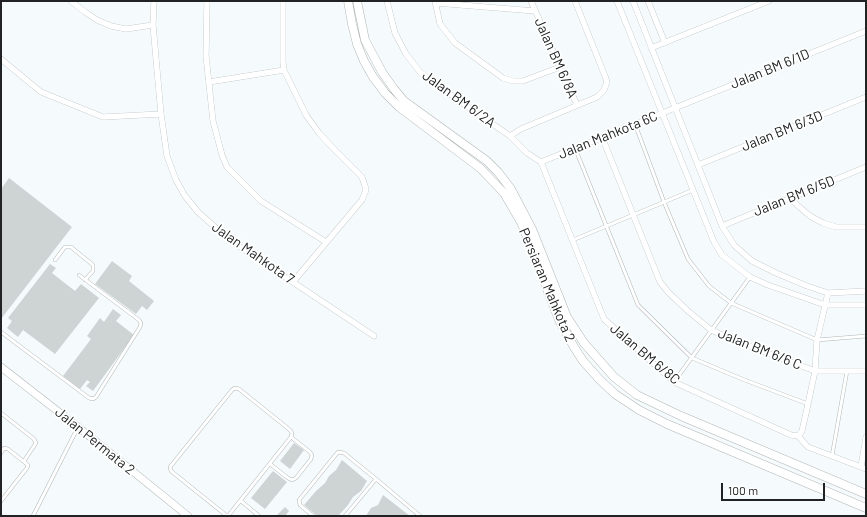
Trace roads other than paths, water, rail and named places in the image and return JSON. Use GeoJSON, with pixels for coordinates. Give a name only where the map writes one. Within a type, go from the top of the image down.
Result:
{"type":"FeatureCollection","features":[{"type":"Feature","properties":{"kind":"main road","name":"Persiaran Mahkota 2"},"geometry":{"type":"LineString","coordinates":[[348,1],[352,24],[362,55],[373,77],[385,93],[399,108],[480,168],[504,193],[522,224],[559,320],[583,361],[600,380],[615,394],[638,410],[667,424],[866,508]]}},
{"type":"Feature","properties":{"kind":"main road","name":"Persiaran Mahkota 2"},"geometry":{"type":"LineString","coordinates":[[357,1],[366,40],[382,72],[394,89],[404,100],[487,162],[498,172],[511,189],[532,229],[567,316],[584,343],[614,377],[637,395],[681,416],[866,494]]}},
{"type":"Feature","properties":{"kind":"main road"},"geometry":{"type":"LineString","coordinates":[[559,320],[567,316]]}},
{"type":"Feature","properties":{"kind":"street"},"geometry":{"type":"LineString","coordinates":[[71,1],[91,16],[111,26],[126,29],[153,25]]}},
{"type":"Feature","properties":{"kind":"street","name":"Jalan Mahkota 7"},"geometry":{"type":"LineString","coordinates":[[154,1],[153,25],[161,114],[167,156],[176,180],[185,196],[198,212],[214,227],[255,258],[374,336]]}},
{"type":"Feature","properties":{"kind":"street"},"geometry":{"type":"LineString","coordinates":[[207,1],[206,56],[213,121],[222,155],[227,167],[261,201],[326,242]]}},
{"type":"Feature","properties":{"kind":"street"},"geometry":{"type":"LineString","coordinates":[[283,1],[284,70],[310,121],[332,148],[362,176],[366,186],[362,200],[293,282]]}},
{"type":"Feature","properties":{"kind":"street","name":"Jalan BM 6/2A"},"geometry":{"type":"LineString","coordinates":[[387,1],[395,33],[406,54],[420,72],[510,136],[527,154],[541,162]]}},
{"type":"Feature","properties":{"kind":"street","name":"Jalan BM 6/8A"},"geometry":{"type":"LineString","coordinates":[[531,1],[577,105]]}},
{"type":"Feature","properties":{"kind":"street"},"geometry":{"type":"LineString","coordinates":[[510,136],[521,129],[601,94],[604,90],[607,80],[575,1]]}},
{"type":"Feature","properties":{"kind":"street"},"geometry":{"type":"LineString","coordinates":[[617,1],[714,242],[722,255],[750,277],[825,305],[866,305]]}},
{"type":"Feature","properties":{"kind":"street"},"geometry":{"type":"LineString","coordinates":[[632,1],[722,226],[734,245],[752,261],[807,286],[828,293],[866,291]]}},
{"type":"Feature","properties":{"kind":"street"},"geometry":{"type":"LineString","coordinates":[[648,1],[664,43]]}},
{"type":"Feature","properties":{"kind":"street"},"geometry":{"type":"LineString","coordinates":[[652,48],[769,1]]}},
{"type":"Feature","properties":{"kind":"street"},"geometry":{"type":"LineString","coordinates":[[535,11],[435,2],[442,27],[455,43],[503,78],[512,81],[523,81],[560,67]]}},
{"type":"Feature","properties":{"kind":"street","name":"Jalan BM 6/1D"},"geometry":{"type":"LineString","coordinates":[[675,108],[866,31]]}},
{"type":"Feature","properties":{"kind":"street"},"geometry":{"type":"LineString","coordinates":[[1,59],[41,92],[103,117],[161,114]]}},
{"type":"Feature","properties":{"kind":"street"},"geometry":{"type":"LineString","coordinates":[[209,82],[284,70]]}},
{"type":"Feature","properties":{"kind":"street","name":"Jalan BM 6/3D"},"geometry":{"type":"LineString","coordinates":[[698,165],[866,97]]}},
{"type":"Feature","properties":{"kind":"street","name":"Jalan Mahkota 6C"},"geometry":{"type":"LineString","coordinates":[[541,162],[675,108]]}},
{"type":"Feature","properties":{"kind":"street","name":"Jalan BM 6/6 C"},"geometry":{"type":"LineString","coordinates":[[602,137],[660,282],[688,311],[711,330],[736,342],[815,371],[866,371]]}},
{"type":"Feature","properties":{"kind":"street","name":"Jalan BM 6/8C"},"geometry":{"type":"LineString","coordinates":[[541,162],[604,319],[674,382],[791,435],[798,436]]}},
{"type":"Feature","properties":{"kind":"street","name":"Jalan BM 6/5D"},"geometry":{"type":"LineString","coordinates":[[722,226],[866,167]]}},
{"type":"Feature","properties":{"kind":"street"},"geometry":{"type":"LineString","coordinates":[[789,198],[810,216],[823,223],[836,227],[866,227]]}},
{"type":"Feature","properties":{"kind":"street"},"geometry":{"type":"LineString","coordinates":[[828,293],[817,340],[815,371],[802,431],[798,436],[808,447],[863,468],[866,437]]}},
{"type":"Feature","properties":{"kind":"street","name":"Jalan Permata 2"},"geometry":{"type":"LineString","coordinates":[[1,367],[188,516]]}},
{"type":"Feature","properties":{"kind":"lane"},"geometry":{"type":"LineString","coordinates":[[635,124],[664,202],[688,259],[709,286],[731,303],[817,340],[866,336]]}},
{"type":"Feature","properties":{"kind":"lane"},"geometry":{"type":"LineString","coordinates":[[575,148],[638,305],[692,358],[808,404]]}},
{"type":"Feature","properties":{"kind":"lane"},"geometry":{"type":"LineString","coordinates":[[573,240],[693,190]]}},
{"type":"Feature","properties":{"kind":"lane"},"geometry":{"type":"LineString","coordinates":[[55,260],[65,247],[71,247],[93,265],[93,271],[85,280]]}},
{"type":"Feature","properties":{"kind":"lane"},"geometry":{"type":"LineString","coordinates":[[1,332],[89,398],[93,399],[96,397],[140,327],[141,323],[79,275]]}},
{"type":"Feature","properties":{"kind":"lane"},"geometry":{"type":"LineString","coordinates":[[674,382],[750,277]]}},
{"type":"Feature","properties":{"kind":"lane"},"geometry":{"type":"LineString","coordinates":[[832,456],[847,371]]}},
{"type":"Feature","properties":{"kind":"lane"},"geometry":{"type":"LineString","coordinates":[[270,464],[292,480],[296,478],[311,459],[312,455],[292,437],[290,430],[239,389],[235,388],[170,467],[171,471],[227,516],[241,501],[270,464],[292,437]]}},
{"type":"Feature","properties":{"kind":"lane"},"geometry":{"type":"LineString","coordinates":[[1,413],[34,439],[36,443],[24,461]]}},
{"type":"Feature","properties":{"kind":"lane"},"geometry":{"type":"LineString","coordinates":[[33,516],[78,427]]}},
{"type":"Feature","properties":{"kind":"lane"},"geometry":{"type":"LineString","coordinates":[[1,453],[4,448],[8,449],[28,465],[1,501]]}},
{"type":"Feature","properties":{"kind":"lane"},"geometry":{"type":"LineString","coordinates":[[313,516],[300,506],[299,500],[338,452],[344,453],[420,516]]}},
{"type":"Feature","properties":{"kind":"lane"},"geometry":{"type":"LineString","coordinates":[[345,516],[376,479]]}},
{"type":"Feature","properties":{"kind":"lane"},"geometry":{"type":"LineString","coordinates":[[241,501],[259,516]]}}]}
